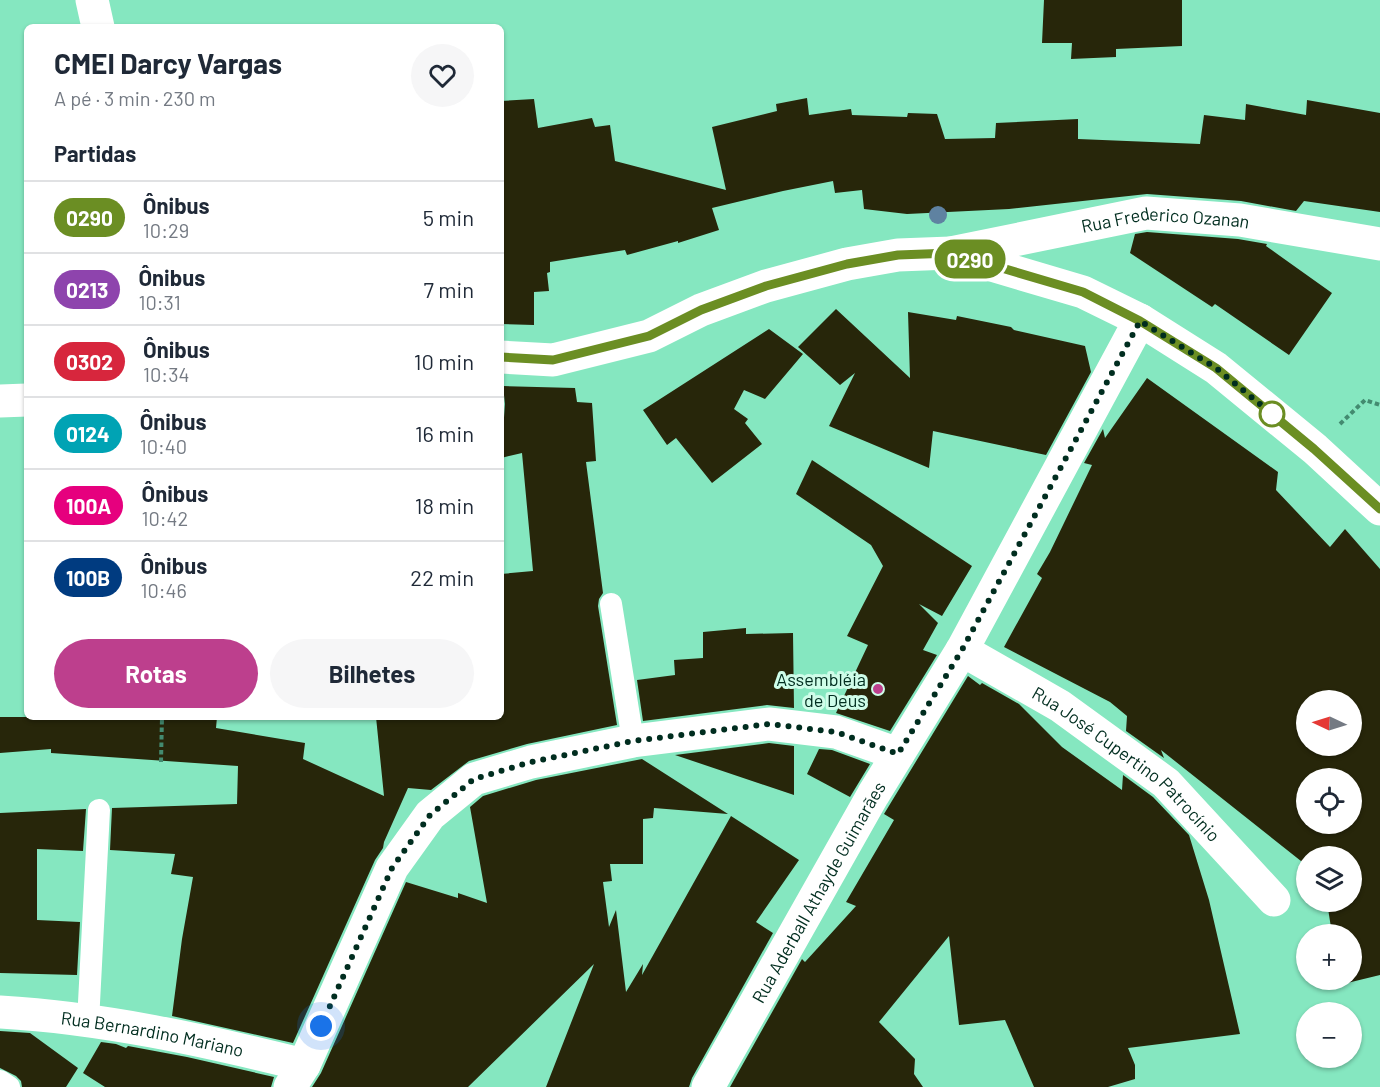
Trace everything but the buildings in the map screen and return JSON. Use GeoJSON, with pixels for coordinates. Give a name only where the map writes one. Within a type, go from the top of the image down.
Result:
{"type":"FeatureCollection","features":[{"type":"Feature","properties":{"kind":"street"},"geometry":{"type":"LineString","coordinates":[[92,0],[97,24]]}},
{"type":"Feature","properties":{"kind":"street","name":"Rua Frederico Ozanan"},"geometry":{"type":"LineString","coordinates":[[951,253],[1146,213],[1240,220],[1380,244]]}},
{"type":"Feature","properties":{"kind":"street"},"geometry":{"type":"LineString","coordinates":[[504,357],[553,360],[649,336],[701,310],[766,286],[847,264],[898,255],[951,253],[1083,292],[1140,321],[1216,368],[1314,449],[1380,509]]}},
{"type":"Feature","properties":{"kind":"street","name":"Rua Aderball Athayde Guimarães"},"geometry":{"type":"LineString","coordinates":[[708,1087],[898,754],[962,650],[1140,321]]}},
{"type":"Feature","properties":{"kind":"street"},"geometry":{"type":"LineString","coordinates":[[0,401],[24,400]]}},
{"type":"Feature","properties":{"kind":"street","name":"Rua José Cupertino Patrocínio"},"geometry":{"type":"LineString","coordinates":[[962,650],[1060,706],[1166,783],[1274,900]]}},
{"type":"Feature","properties":{"kind":"street"},"geometry":{"type":"LineString","coordinates":[[297,1076],[392,868],[430,815],[474,779],[531,762],[633,741],[769,724],[836,732],[898,754]]}},
{"type":"Feature","properties":{"kind":"street","name":"Rua Bernardino Mariano"},"geometry":{"type":"LineString","coordinates":[[0,1012],[31,1014],[172,1034],[297,1076]]}},
{"type":"Feature","properties":{"kind":"lane"},"geometry":{"type":"LineString","coordinates":[[611,604],[633,741]]}},
{"type":"Feature","properties":{"kind":"lane"},"geometry":{"type":"LineString","coordinates":[[88,1022],[99,810]]}},
{"type":"Feature","properties":{"kind":"lane"},"geometry":{"type":"LineString","coordinates":[[0,1081],[9,1087]]}},
{"type":"Feature","properties":{"kind":"path"},"geometry":{"type":"LineString","coordinates":[[1314,449],[1365,400],[1380,405]]}},
{"type":"Feature","properties":{"kind":"path"},"geometry":{"type":"LineString","coordinates":[[161,762],[162,720]]}},
{"type":"Feature","properties":{"kind":"bus line","name":"0290"},"geometry":{"type":"LineString","coordinates":[[504,357],[553,360],[649,336],[701,310],[766,286],[847,264],[898,255],[951,253],[1083,292],[1140,321],[1216,368],[1314,449],[1380,509]]}},
{"type":"Feature","properties":{"kind":"place","name":"Assembléia de Deus"},"geometry":{"type":"Point","coordinates":[878,689]}},
{"type":"Feature","properties":{"kind":"route"},"geometry":{"type":"LineString","coordinates":[[321,1026],[392,868],[430,815],[474,779],[531,762],[633,741],[769,724],[836,732],[898,754],[962,650],[1140,321],[1216,368],[1272,414]]}}]}
